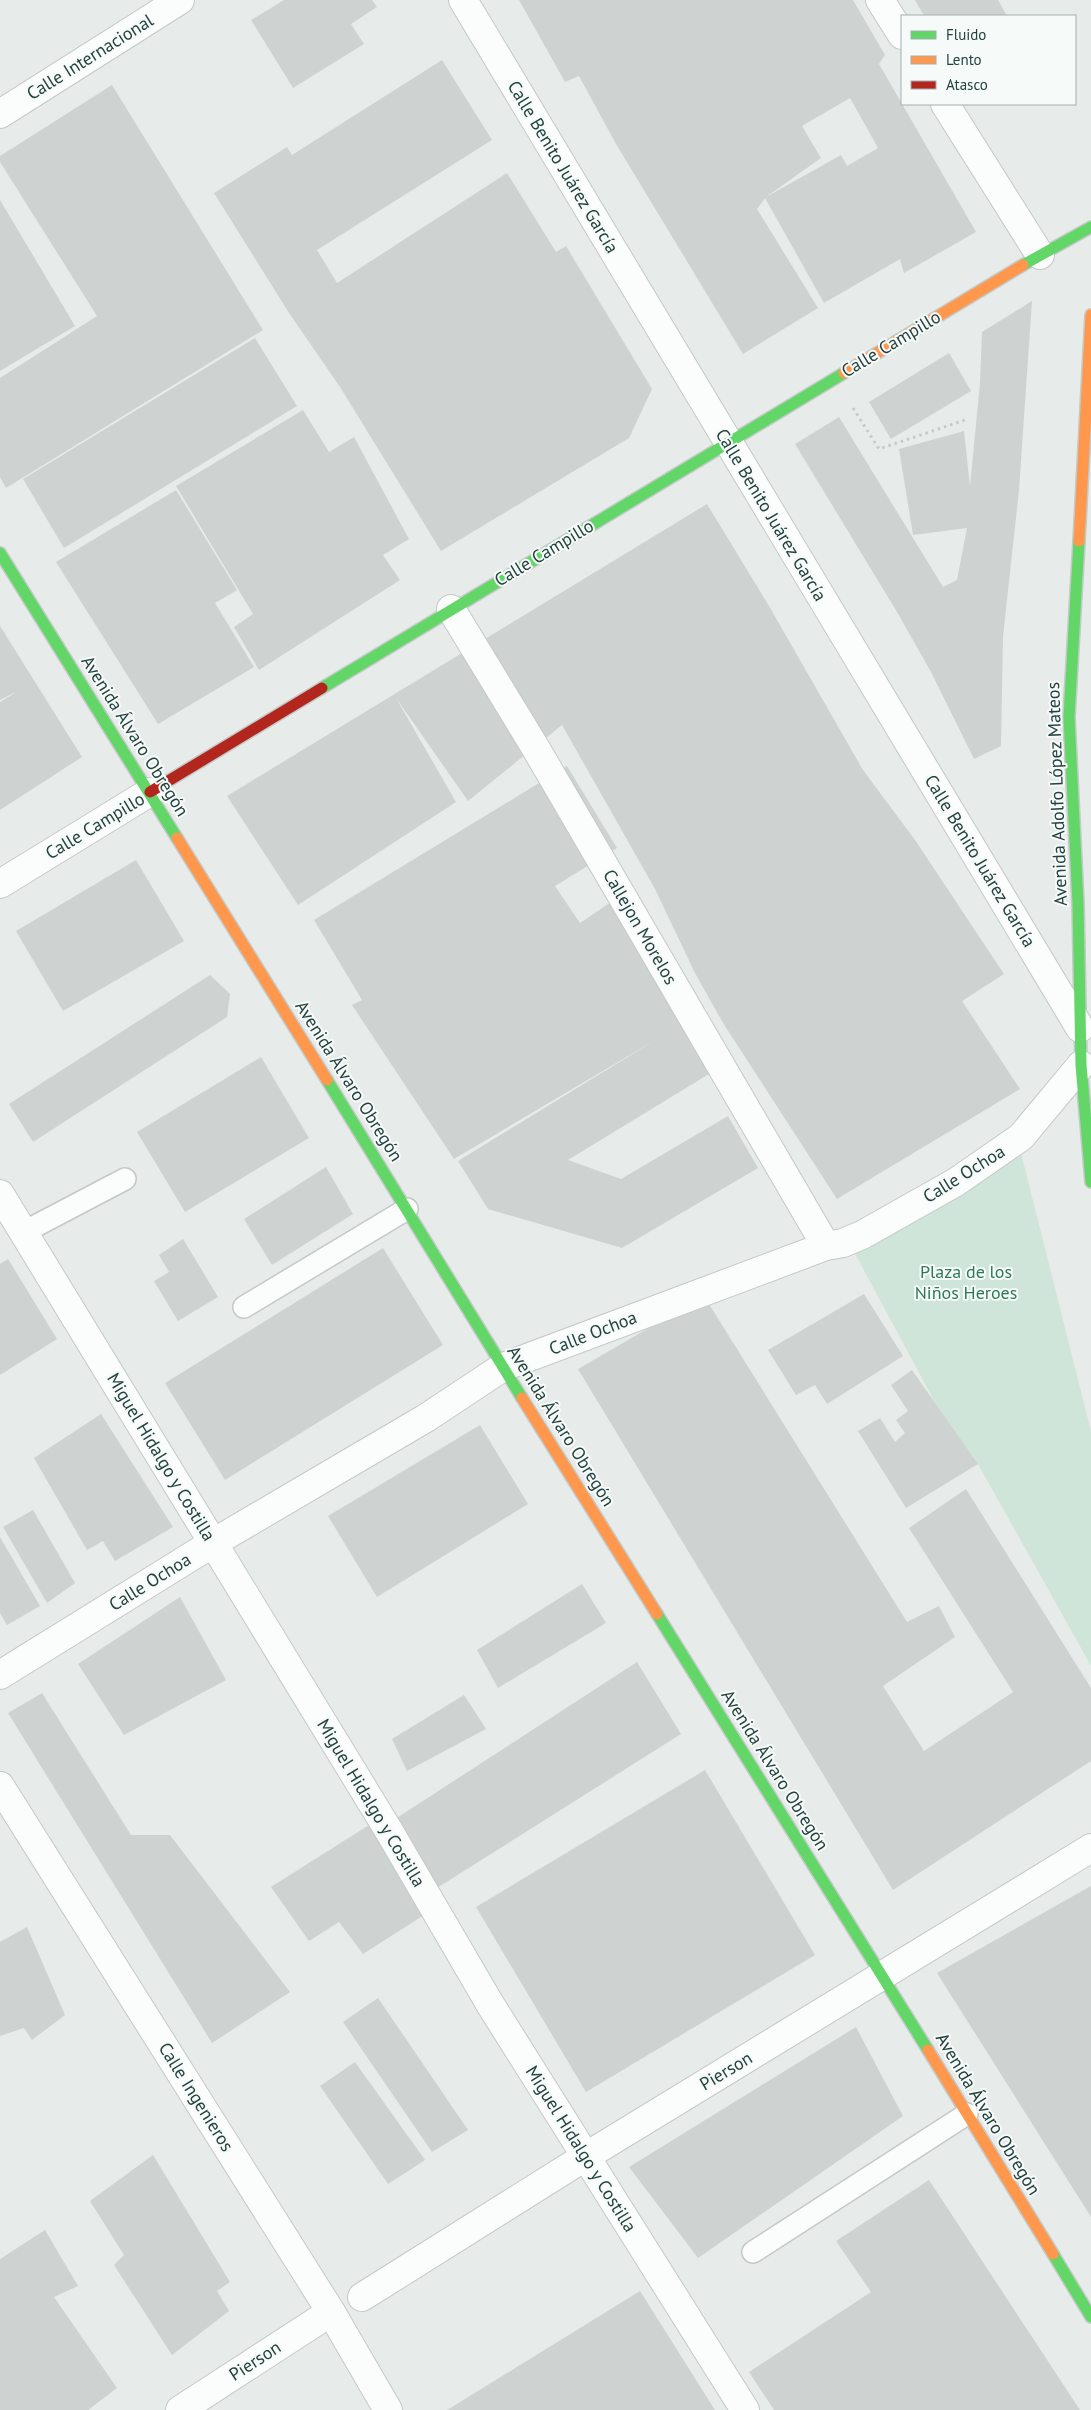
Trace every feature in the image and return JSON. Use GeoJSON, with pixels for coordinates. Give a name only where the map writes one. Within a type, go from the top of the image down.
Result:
{"type":"FeatureCollection","features":[{"type":"Feature","properties":{"kind":"main road","name":"Calle Campillo"},"geometry":{"type":"LineString","coordinates":[[150,792],[1040,254],[1091,227]]}},
{"type":"Feature","properties":{"kind":"main road","name":"Avenida Adolfo López Mateos"},"geometry":{"type":"LineString","coordinates":[[1091,315],[1069,717],[1078,903],[1080,1065],[1091,1182]]}},
{"type":"Feature","properties":{"kind":"main road","name":"Avenida Álvaro Obregón"},"geometry":{"type":"LineString","coordinates":[[0,553],[150,792],[502,1367],[882,1976],[1091,2317]]}},
{"type":"Feature","properties":{"kind":"street","name":"Calle Internacional"},"geometry":{"type":"LineString","coordinates":[[0,114],[180,0]]}},
{"type":"Feature","properties":{"kind":"street","name":"Calle Benito Juárez García"},"geometry":{"type":"LineString","coordinates":[[463,0],[1080,1028]]}},
{"type":"Feature","properties":{"kind":"street"},"geometry":{"type":"LineString","coordinates":[[880,0],[901,33]]}},
{"type":"Feature","properties":{"kind":"street"},"geometry":{"type":"LineString","coordinates":[[947,105],[1040,254]]}},
{"type":"Feature","properties":{"kind":"street","name":"Callejon Morelos"},"geometry":{"type":"LineString","coordinates":[[452,610],[540,755],[826,1246]]}},
{"type":"Feature","properties":{"kind":"street","name":"Calle Campillo"},"geometry":{"type":"LineString","coordinates":[[0,884],[150,792]]}},
{"type":"Feature","properties":{"kind":"street","name":"Calle Ochoa"},"geometry":{"type":"LineString","coordinates":[[0,1675],[213,1543],[426,1418],[502,1367],[826,1246],[843,1243],[862,1235],[956,1182],[1021,1137],[1080,1065]]}},
{"type":"Feature","properties":{"kind":"street","name":"Miguel Hidalgo y Costilla"},"geometry":{"type":"LineString","coordinates":[[0,1194],[389,1832],[490,2004],[745,2410]]}},
{"type":"Feature","properties":{"kind":"street","name":"Calle Ingenieros"},"geometry":{"type":"LineString","coordinates":[[0,1786],[331,2312],[388,2410]]}},
{"type":"Feature","properties":{"kind":"street","name":"Pierson"},"geometry":{"type":"LineString","coordinates":[[362,2297],[585,2157],[1091,1848]]}},
{"type":"Feature","properties":{"kind":"street","name":"Pierson"},"geometry":{"type":"LineString","coordinates":[[180,2410],[331,2312]]}},
{"type":"Feature","properties":{"kind":"lane"},"geometry":{"type":"LineString","coordinates":[[24,1232],[125,1179]]}},
{"type":"Feature","properties":{"kind":"lane"},"geometry":{"type":"LineString","coordinates":[[244,1307],[407,1209]]}},
{"type":"Feature","properties":{"kind":"lane"},"geometry":{"type":"LineString","coordinates":[[754,2252],[967,2114]]}},
{"type":"Feature","properties":{"kind":"path"},"geometry":{"type":"LineString","coordinates":[[834,378],[879,449],[965,420]]}},
{"type":"Feature","properties":{"kind":"green space","name":"Plaza de los Niños Heroes"},"geometry":{"type":"Polygon","coordinates":[[[1020,1149],[1091,1431],[1091,1666],[978,1464],[939,1410],[853,1250],[1020,1149]]]}},
{"type":"Feature","properties":{"kind":"building"},"geometry":{"type":"Polygon","coordinates":[[[284,0],[372,0],[377,7],[351,24],[364,44],[293,88],[251,20],[284,0]]]}},
{"type":"Feature","properties":{"kind":"building"},"geometry":{"type":"Polygon","coordinates":[[[519,0],[853,0],[885,55],[879,64],[976,232],[904,273],[900,259],[824,303],[765,198],[757,209],[818,308],[743,354],[616,144],[579,76],[565,82],[519,0]],[[850,98],[802,126],[821,158],[766,197],[841,155],[847,166],[878,148],[850,98]]]}},
{"type":"Feature","properties":{"kind":"building"},"geometry":{"type":"Polygon","coordinates":[[[915,0],[998,0],[1006,15],[923,15],[915,0]]]}},
{"type":"Feature","properties":{"kind":"building"},"geometry":{"type":"Polygon","coordinates":[[[442,60],[492,140],[317,250],[337,283],[507,173],[556,252],[566,246],[652,389],[629,438],[441,551],[340,387],[289,313],[214,193],[287,147],[292,155],[442,60]]]}},
{"type":"Feature","properties":{"kind":"building"},"geometry":{"type":"Polygon","coordinates":[[[112,85],[263,330],[6,488],[0,477],[0,378],[97,316],[0,162],[0,156],[112,85]]]}},
{"type":"Feature","properties":{"kind":"building"},"geometry":{"type":"Polygon","coordinates":[[[0,200],[75,326],[0,371],[0,200]]]}},
{"type":"Feature","properties":{"kind":"building"},"geometry":{"type":"Polygon","coordinates":[[[1032,301],[1019,490],[1003,637],[1001,746],[974,759],[931,672],[897,612],[795,444],[839,417],[943,587],[957,580],[967,528],[913,535],[899,449],[964,431],[970,486],[980,383],[982,332],[1032,301]]]}},
{"type":"Feature","properties":{"kind":"building"},"geometry":{"type":"Polygon","coordinates":[[[255,338],[297,406],[64,548],[23,479],[255,338]]]}},
{"type":"Feature","properties":{"kind":"building"},"geometry":{"type":"Polygon","coordinates":[[[949,353],[971,391],[891,439],[869,402],[949,353]]]}},
{"type":"Feature","properties":{"kind":"building"},"geometry":{"type":"Polygon","coordinates":[[[303,410],[329,452],[354,437],[409,539],[383,555],[400,580],[259,670],[234,627],[253,614],[176,486],[303,410]]]}},
{"type":"Feature","properties":{"kind":"building"},"geometry":{"type":"Polygon","coordinates":[[[176,490],[237,590],[215,603],[254,667],[158,724],[56,562],[176,490]]]}},
{"type":"Feature","properties":{"kind":"building"},"geometry":{"type":"Polygon","coordinates":[[[707,504],[769,606],[863,770],[915,840],[1004,974],[962,1001],[1020,1089],[837,1199],[723,1023],[695,973],[655,889],[562,725],[468,801],[396,698],[456,802],[298,905],[227,796],[707,504]]]}},
{"type":"Feature","properties":{"kind":"building"},"geometry":{"type":"Polygon","coordinates":[[[0,626],[82,757],[0,810],[0,702],[18,691],[0,700],[0,626]]]}},
{"type":"Feature","properties":{"kind":"building"},"geometry":{"type":"Polygon","coordinates":[[[567,766],[617,848],[555,886],[580,923],[617,898],[727,1063],[568,1160],[621,1179],[728,1116],[758,1168],[622,1248],[488,1209],[458,1161],[657,1039],[454,1159],[352,1005],[362,1000],[314,920],[567,766]]]}},
{"type":"Feature","properties":{"kind":"building"},"geometry":{"type":"Polygon","coordinates":[[[136,860],[184,941],[63,1011],[16,931],[136,860]]]}},
{"type":"Feature","properties":{"kind":"building"},"geometry":{"type":"Polygon","coordinates":[[[210,975],[230,994],[227,1017],[33,1142],[9,1104],[210,975]]]}},
{"type":"Feature","properties":{"kind":"building"},"geometry":{"type":"Polygon","coordinates":[[[261,1057],[309,1138],[185,1212],[137,1132],[261,1057]]]}},
{"type":"Feature","properties":{"kind":"building"},"geometry":{"type":"Polygon","coordinates":[[[326,1167],[353,1214],[272,1265],[244,1219],[326,1167]]]}},
{"type":"Feature","properties":{"kind":"building"},"geometry":{"type":"Polygon","coordinates":[[[183,1239],[218,1297],[178,1321],[154,1281],[169,1272],[159,1255],[183,1239]]]}},
{"type":"Feature","properties":{"kind":"building"},"geometry":{"type":"Polygon","coordinates":[[[383,1248],[443,1345],[225,1480],[165,1383],[383,1248]]]}},
{"type":"Feature","properties":{"kind":"building"},"geometry":{"type":"Polygon","coordinates":[[[8,1259],[57,1339],[0,1375],[0,1264],[8,1259]]]}},
{"type":"Feature","properties":{"kind":"building"},"geometry":{"type":"Polygon","coordinates":[[[864,1294],[903,1356],[827,1404],[815,1385],[796,1395],[768,1350],[864,1294]]]}},
{"type":"Feature","properties":{"kind":"building"},"geometry":{"type":"Polygon","coordinates":[[[704,1296],[907,1622],[939,1606],[955,1637],[883,1686],[924,1751],[1013,1692],[909,1528],[966,1489],[1091,1688],[1091,1761],[893,1890],[578,1369],[704,1296]]]}},
{"type":"Feature","properties":{"kind":"building"},"geometry":{"type":"Polygon","coordinates":[[[912,1370],[978,1464],[906,1508],[858,1431],[880,1418],[895,1442],[905,1433],[896,1420],[908,1411],[891,1385],[912,1370]]]}},
{"type":"Feature","properties":{"kind":"building"},"geometry":{"type":"Polygon","coordinates":[[[101,1414],[173,1527],[115,1561],[103,1541],[87,1550],[34,1458],[101,1414]]]}},
{"type":"Feature","properties":{"kind":"building"},"geometry":{"type":"Polygon","coordinates":[[[480,1425],[528,1504],[377,1597],[328,1516],[480,1425]]]}},
{"type":"Feature","properties":{"kind":"building"},"geometry":{"type":"Polygon","coordinates":[[[33,1510],[75,1583],[47,1603],[3,1527],[33,1510]]]}},
{"type":"Feature","properties":{"kind":"building"},"geometry":{"type":"Polygon","coordinates":[[[0,1537],[40,1606],[7,1625],[0,1613],[0,1537]]]}},
{"type":"Feature","properties":{"kind":"building"},"geometry":{"type":"Polygon","coordinates":[[[582,1584],[606,1623],[498,1688],[477,1650],[582,1584]]]}},
{"type":"Feature","properties":{"kind":"building"},"geometry":{"type":"Polygon","coordinates":[[[180,1597],[226,1680],[124,1735],[78,1664],[180,1597]]]}},
{"type":"Feature","properties":{"kind":"building"},"geometry":{"type":"Polygon","coordinates":[[[637,1662],[681,1734],[437,1888],[392,1821],[637,1662]]]}},
{"type":"Feature","properties":{"kind":"building"},"geometry":{"type":"Polygon","coordinates":[[[42,1693],[131,1835],[170,1835],[290,1992],[212,2043],[8,1713],[42,1693]]]}},
{"type":"Feature","properties":{"kind":"building"},"geometry":{"type":"Polygon","coordinates":[[[464,1695],[486,1729],[407,1771],[392,1739],[464,1695]]]}},
{"type":"Feature","properties":{"kind":"building"},"geometry":{"type":"Polygon","coordinates":[[[705,1770],[815,1955],[586,2092],[476,1907],[705,1770]]]}},
{"type":"Feature","properties":{"kind":"building"},"geometry":{"type":"Polygon","coordinates":[[[369,1825],[424,1915],[363,1954],[339,1922],[309,1941],[271,1887],[369,1825]]]}},
{"type":"Feature","properties":{"kind":"building"},"geometry":{"type":"Polygon","coordinates":[[[1091,1886],[1091,2217],[937,1973],[1091,1886]]]}},
{"type":"Feature","properties":{"kind":"building"},"geometry":{"type":"Polygon","coordinates":[[[27,1927],[65,2015],[32,2040],[24,2028],[0,2036],[0,1942],[27,1927]]]}},
{"type":"Feature","properties":{"kind":"building"},"geometry":{"type":"Polygon","coordinates":[[[378,1998],[468,2130],[432,2152],[343,2022],[378,1998]]]}},
{"type":"Feature","properties":{"kind":"building"},"geometry":{"type":"Polygon","coordinates":[[[856,2027],[903,2116],[698,2258],[629,2167],[856,2027]]]}},
{"type":"Feature","properties":{"kind":"building"},"geometry":{"type":"Polygon","coordinates":[[[355,2062],[425,2160],[388,2184],[320,2086],[355,2062]]]}},
{"type":"Feature","properties":{"kind":"building"},"geometry":{"type":"Polygon","coordinates":[[[153,2155],[230,2282],[217,2291],[229,2311],[172,2355],[114,2265],[124,2255],[90,2201],[153,2155]]]}},
{"type":"Feature","properties":{"kind":"building"},"geometry":{"type":"Polygon","coordinates":[[[929,2180],[1080,2410],[774,2410],[749,2372],[871,2292],[836,2241],[929,2180]]]}},
{"type":"Feature","properties":{"kind":"building"},"geometry":{"type":"Polygon","coordinates":[[[45,2230],[78,2286],[54,2297],[117,2388],[88,2410],[0,2410],[0,2259],[45,2230]]]}},
{"type":"Feature","properties":{"kind":"building"},"geometry":{"type":"Polygon","coordinates":[[[640,2291],[715,2410],[447,2410],[640,2291]]]}},
{"type":"Feature","properties":{"kind":"traffic: fast"},"geometry":{"type":"LineString","coordinates":[[1023,265],[1091,227]]}},
{"type":"Feature","properties":{"kind":"traffic: fast"},"geometry":{"type":"LineString","coordinates":[[322,688],[844,373]]}},
{"type":"Feature","properties":{"kind":"traffic: fast"},"geometry":{"type":"LineString","coordinates":[[1079,541],[1069,717],[1078,903],[1081,1065],[1091,1182]]}},
{"type":"Feature","properties":{"kind":"traffic: fast"},"geometry":{"type":"LineString","coordinates":[[0,553],[177,838]]}},
{"type":"Feature","properties":{"kind":"traffic: fast"},"geometry":{"type":"LineString","coordinates":[[327,1080],[522,1398]]}},
{"type":"Feature","properties":{"kind":"traffic: fast"},"geometry":{"type":"LineString","coordinates":[[657,1614],[928,2050]]}},
{"type":"Feature","properties":{"kind":"traffic: fast"},"geometry":{"type":"LineString","coordinates":[[1053,2254],[1091,2317]]}},
{"type":"Feature","properties":{"kind":"traffic: slow"},"geometry":{"type":"LineString","coordinates":[[844,373],[1023,265]]}},
{"type":"Feature","properties":{"kind":"traffic: slow"},"geometry":{"type":"LineString","coordinates":[[1079,541],[1091,315]]}},
{"type":"Feature","properties":{"kind":"traffic: slow"},"geometry":{"type":"LineString","coordinates":[[177,838],[327,1080]]}},
{"type":"Feature","properties":{"kind":"traffic: slow"},"geometry":{"type":"LineString","coordinates":[[522,1398],[657,1614]]}},
{"type":"Feature","properties":{"kind":"traffic: slow"},"geometry":{"type":"LineString","coordinates":[[928,2050],[1053,2254]]}},
{"type":"Feature","properties":{"kind":"traffic: jam"},"geometry":{"type":"LineString","coordinates":[[150,792],[322,688]]}}]}
